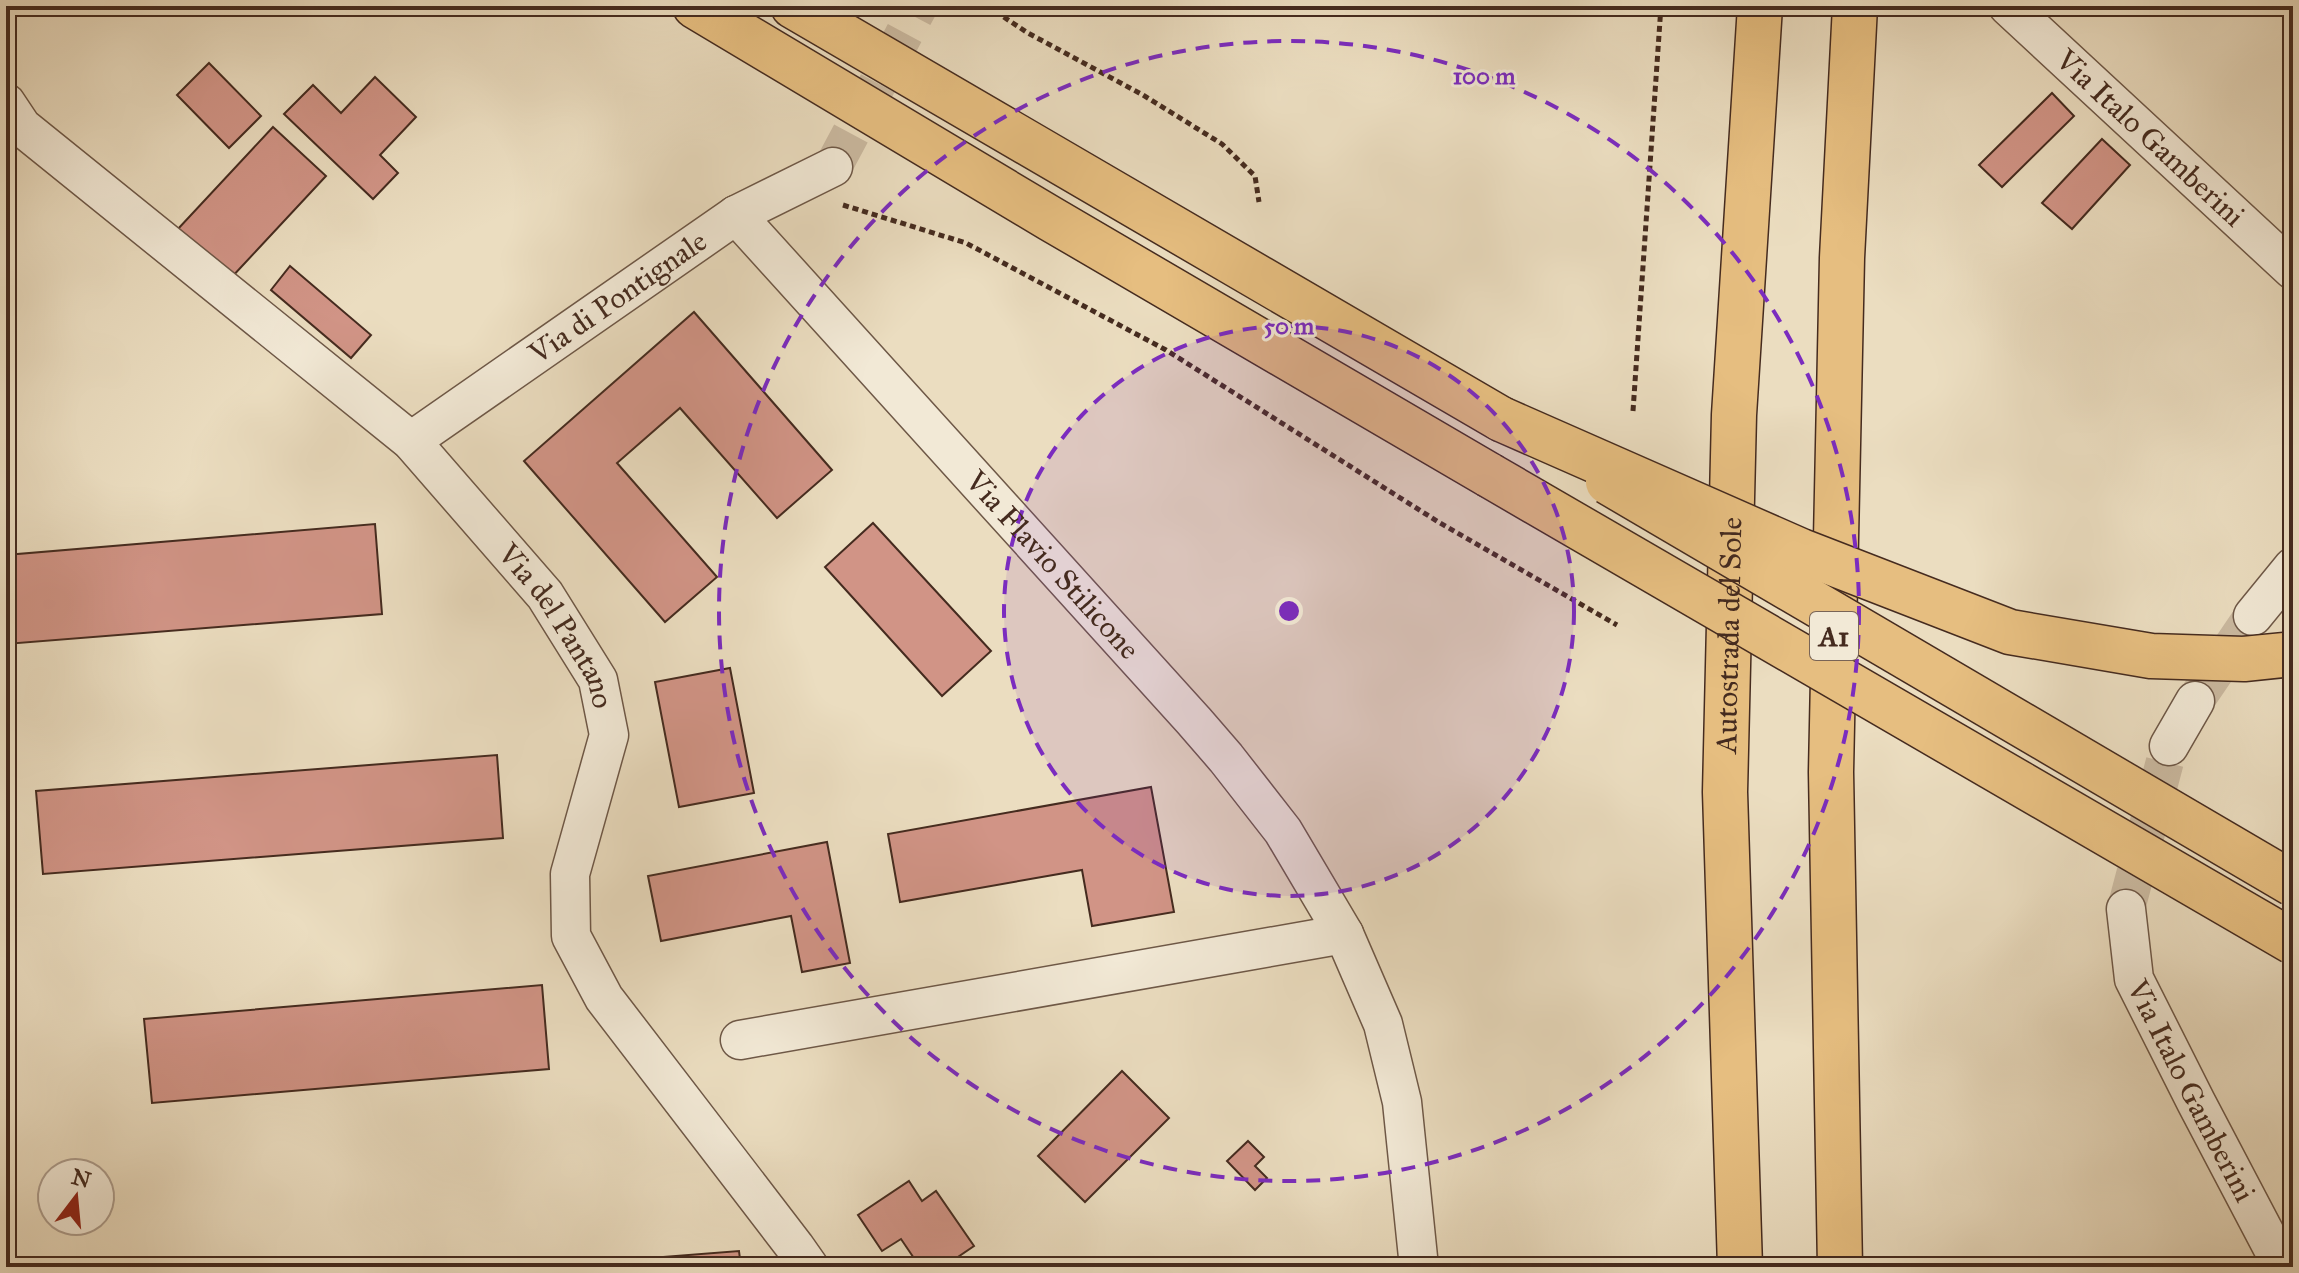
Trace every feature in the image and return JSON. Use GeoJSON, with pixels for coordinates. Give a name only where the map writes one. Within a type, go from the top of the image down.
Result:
{"type":"FeatureCollection","features":[{"type":"Feature","properties":{"kind":"highway"},"geometry":{"type":"LineString","coordinates":[[695,6],[1051,219],[2293,942]]}},
{"type":"Feature","properties":{"kind":"highway"},"geometry":{"type":"LineString","coordinates":[[793,6],[2293,884]]}},
{"type":"Feature","properties":{"kind":"highway","name":"Autostrada del Sole"},"geometry":{"type":"LineString","coordinates":[[1740,1267],[1725,792],[1734,415],[1760,6]]}},
{"type":"Feature","properties":{"kind":"highway","name":"A1"},"geometry":{"type":"LineString","coordinates":[[1840,1267],[1831,772],[1842,258],[1855,6]]}},
{"type":"Feature","properties":{"kind":"highway"},"geometry":{"type":"LineString","coordinates":[[1501,419],[1801,551],[2010,632],[2151,656],[2244,659],[2293,654]]}},
{"type":"Feature","properties":{"kind":"street","name":"Via Italo Gamberini"},"geometry":{"type":"LineString","coordinates":[[2008,6],[2293,270]]}},
{"type":"Feature","properties":{"kind":"street","name":"Via del Pantano"},"geometry":{"type":"LineString","coordinates":[[11,123],[411,441],[545,595],[598,680],[609,735],[570,874],[571,936],[604,998],[809,1267]]}},
{"type":"Feature","properties":{"kind":"street","name":"Via di Pontignale"},"geometry":{"type":"LineString","coordinates":[[411,441],[736,215],[836,185]]}},
{"type":"Feature","properties":{"kind":"street","name":"Via Flavio Stilicone"},"geometry":{"type":"LineString","coordinates":[[736,215],[1226,758],[1283,831],[1344,934],[1383,1024],[1402,1102],[1419,1267]]}},
{"type":"Feature","properties":{"kind":"street"},"geometry":{"type":"LineString","coordinates":[[2253,616],[2293,567]]}},
{"type":"Feature","properties":{"kind":"street"},"geometry":{"type":"LineString","coordinates":[[2169,746],[2195,701]]}},
{"type":"Feature","properties":{"kind":"street","name":"Via Italo Gamberini"},"geometry":{"type":"LineString","coordinates":[[2126,909],[2134,979],[2280,1267]]}},
{"type":"Feature","properties":{"kind":"street"},"geometry":{"type":"LineString","coordinates":[[740,1040],[1344,934]]}},
{"type":"Feature","properties":{"kind":"path"},"geometry":{"type":"LineString","coordinates":[[987,6],[1028,33],[1143,95],[1222,144],[1255,176],[1259,202]]}},
{"type":"Feature","properties":{"kind":"path"},"geometry":{"type":"LineString","coordinates":[[1633,411],[1661,6]]}},
{"type":"Feature","properties":{"kind":"path"},"geometry":{"type":"LineString","coordinates":[[836,185],[966,243],[1166,350],[1440,523],[1617,625]]}},
{"type":"Feature","properties":{"kind":"building"},"geometry":{"type":"Polygon","coordinates":[[[209,63],[261,116],[229,148],[177,95],[209,63]]]}},
{"type":"Feature","properties":{"kind":"building"},"geometry":{"type":"Polygon","coordinates":[[[375,77],[416,117],[380,155],[398,173],[373,199],[284,114],[313,85],[341,113],[375,77]]]}},
{"type":"Feature","properties":{"kind":"building"},"geometry":{"type":"Polygon","coordinates":[[[2052,93],[2074,116],[2002,187],[1979,165],[2052,93]]]}},
{"type":"Feature","properties":{"kind":"building"},"geometry":{"type":"Polygon","coordinates":[[[273,127],[326,176],[230,279],[177,230],[273,127]]]}},
{"type":"Feature","properties":{"kind":"building"},"geometry":{"type":"Polygon","coordinates":[[[2102,139],[2130,165],[2072,229],[2042,203],[2102,139]]]}},
{"type":"Feature","properties":{"kind":"building"},"geometry":{"type":"Polygon","coordinates":[[[290,266],[371,335],[351,358],[271,290],[290,266]]]}},
{"type":"Feature","properties":{"kind":"building"},"geometry":{"type":"Polygon","coordinates":[[[694,312],[832,470],[777,518],[680,408],[617,463],[717,577],[665,622],[524,461],[694,312]]]}},
{"type":"Feature","properties":{"kind":"building"},"geometry":{"type":"Polygon","coordinates":[[[873,523],[991,651],[942,696],[825,567],[873,523]]]}},
{"type":"Feature","properties":{"kind":"building"},"geometry":{"type":"Polygon","coordinates":[[[375,524],[382,614],[6,644],[6,555],[375,524]]]}},
{"type":"Feature","properties":{"kind":"building"},"geometry":{"type":"Polygon","coordinates":[[[730,668],[754,793],[679,807],[655,682],[730,668]]]}},
{"type":"Feature","properties":{"kind":"building"},"geometry":{"type":"Polygon","coordinates":[[[497,755],[503,838],[43,874],[36,791],[497,755]]]}},
{"type":"Feature","properties":{"kind":"building"},"geometry":{"type":"Polygon","coordinates":[[[1151,787],[1174,912],[1092,926],[1082,870],[900,902],[888,834],[1151,787]]]}},
{"type":"Feature","properties":{"kind":"building"},"geometry":{"type":"Polygon","coordinates":[[[827,842],[850,963],[802,972],[791,916],[661,941],[648,876],[827,842]]]}},
{"type":"Feature","properties":{"kind":"building"},"geometry":{"type":"Polygon","coordinates":[[[542,985],[549,1069],[152,1103],[144,1019],[542,985]]]}},
{"type":"Feature","properties":{"kind":"building"},"geometry":{"type":"Polygon","coordinates":[[[1122,1071],[1169,1118],[1085,1202],[1038,1156],[1122,1071]]]}},
{"type":"Feature","properties":{"kind":"building"},"geometry":{"type":"Polygon","coordinates":[[[1248,1141],[1264,1157],[1255,1166],[1267,1178],[1255,1190],[1227,1161],[1248,1141]]]}},
{"type":"Feature","properties":{"kind":"building"},"geometry":{"type":"Polygon","coordinates":[[[909,1181],[922,1201],[936,1191],[974,1246],[946,1265],[942,1258],[929,1267],[920,1267],[901,1239],[882,1251],[858,1215],[909,1181]]]}},
{"type":"Feature","properties":{"kind":"building"},"geometry":{"type":"Polygon","coordinates":[[[739,1251],[741,1267],[535,1267],[739,1251]]]}},
{"type":"Feature","properties":{"kind":"tunnel"},"geometry":{"type":"LineString","coordinates":[[833,167],[919,6]]}},
{"type":"Feature","properties":{"kind":"tunnel"},"geometry":{"type":"LineString","coordinates":[[2195,701],[2253,616]]}},
{"type":"Feature","properties":{"kind":"tunnel"},"geometry":{"type":"LineString","coordinates":[[2126,909],[2169,746]]}}]}
